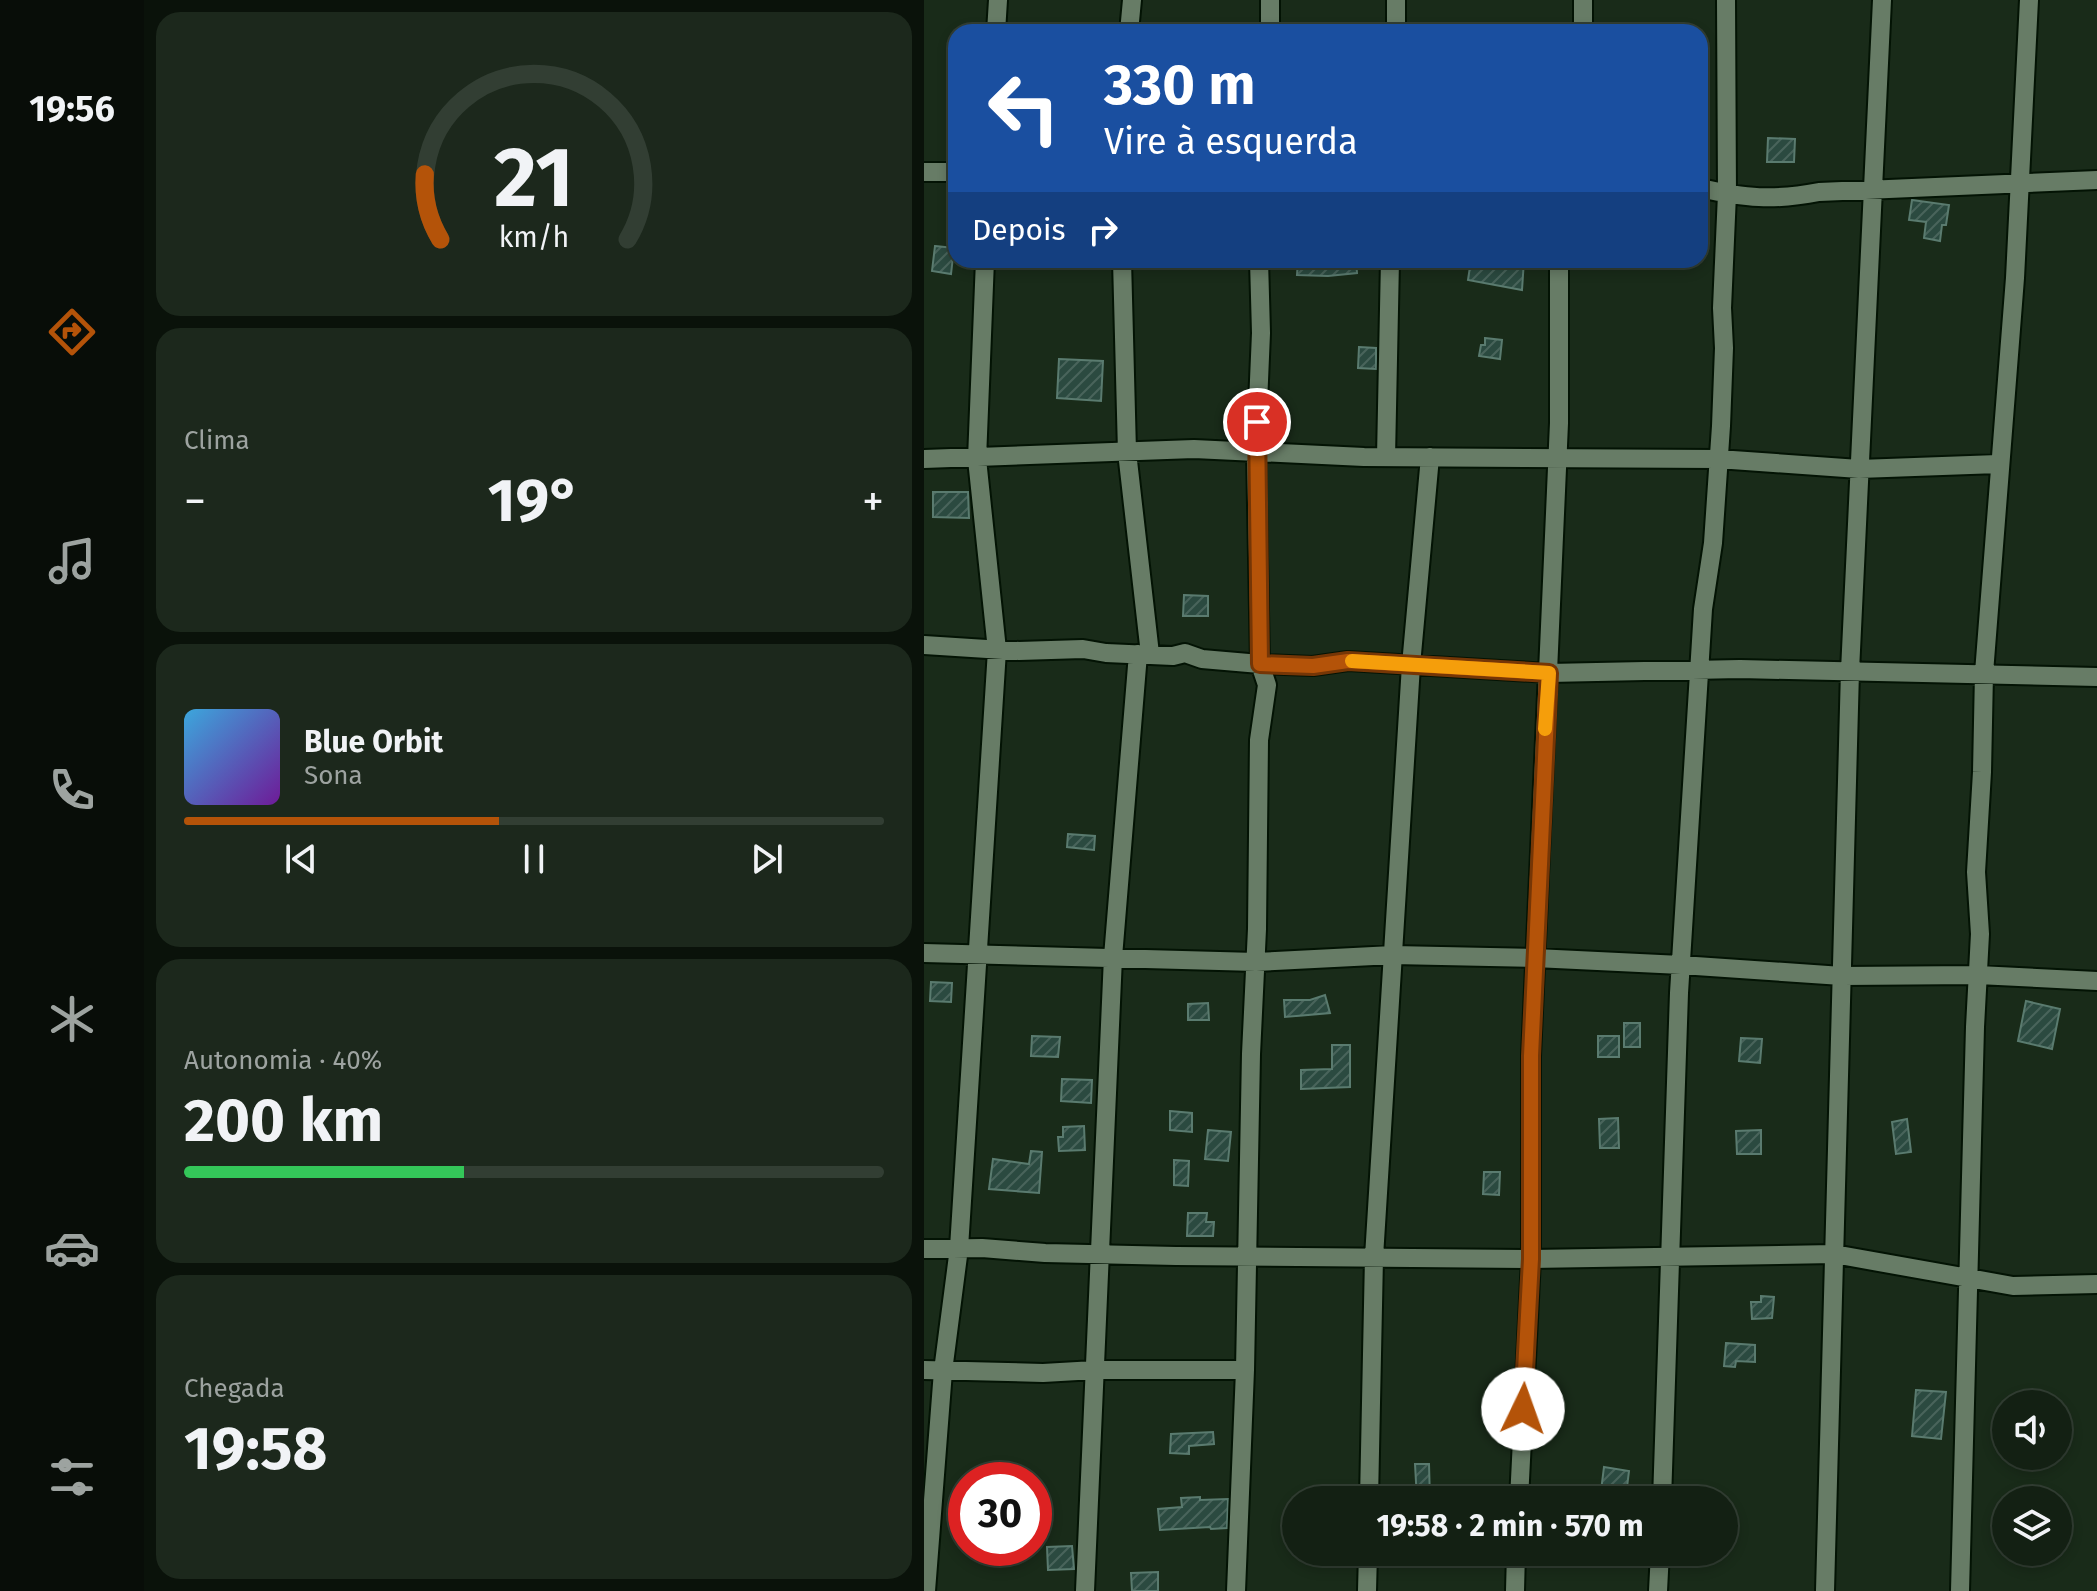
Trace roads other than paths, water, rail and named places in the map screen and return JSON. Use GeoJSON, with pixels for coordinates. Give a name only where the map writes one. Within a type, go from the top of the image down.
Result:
{"type":"FeatureCollection","features":[{"type":"Feature","properties":{"kind":"street"},"geometry":{"type":"LineString","coordinates":[[996,24],[998,0]]}},
{"type":"Feature","properties":{"kind":"street"},"geometry":{"type":"LineString","coordinates":[[1130,24],[1132,0]]}},
{"type":"Feature","properties":{"kind":"street"},"geometry":{"type":"LineString","coordinates":[[1270,0],[1270,24]]}},
{"type":"Feature","properties":{"kind":"street"},"geometry":{"type":"LineString","coordinates":[[1396,0],[1396,24]]}},
{"type":"Feature","properties":{"kind":"street"},"geometry":{"type":"LineString","coordinates":[[1583,0],[1583,24]]}},
{"type":"Feature","properties":{"kind":"street"},"geometry":{"type":"LineString","coordinates":[[1663,1486],[1681,965],[1703,609],[1713,543],[1724,348],[1726,0]]}},
{"type":"Feature","properties":{"kind":"street"},"geometry":{"type":"LineString","coordinates":[[1825,1591],[1850,671],[1882,0]]}},
{"type":"Feature","properties":{"kind":"street"},"geometry":{"type":"LineString","coordinates":[[1960,1591],[1980,934],[1976,872],[1984,673],[2015,278],[2029,0]]}},
{"type":"Feature","properties":{"kind":"street"},"geometry":{"type":"LineString","coordinates":[[924,172],[948,172]]}},
{"type":"Feature","properties":{"kind":"street"},"geometry":{"type":"LineString","coordinates":[[1708,190],[1747,198],[1792,197],[1872,189],[2097,180]]}},
{"type":"Feature","properties":{"kind":"street"},"geometry":{"type":"LineString","coordinates":[[926,1591],[943,1371],[959,1248],[997,650],[977,459],[985,268]]}},
{"type":"Feature","properties":{"kind":"street"},"geometry":{"type":"LineString","coordinates":[[1085,1591],[1113,957],[1144,654],[1127,452],[1122,268]]}},
{"type":"Feature","properties":{"kind":"street"},"geometry":{"type":"LineString","coordinates":[[1236,1591],[1245,1370],[1259,740],[1267,685],[1260,664],[1256,451],[1261,333],[1259,268]]}},
{"type":"Feature","properties":{"kind":"street"},"geometry":{"type":"LineString","coordinates":[[1386,457],[1390,268]]}},
{"type":"Feature","properties":{"kind":"street"},"geometry":{"type":"LineString","coordinates":[[1520,1486],[1531,1259],[1531,1056],[1558,458],[1559,268]]}},
{"type":"Feature","properties":{"kind":"street"},"geometry":{"type":"LineString","coordinates":[[924,459],[1256,451],[1386,457],[1718,459],[1859,469],[1998,464]]}},
{"type":"Feature","properties":{"kind":"street"},"geometry":{"type":"LineString","coordinates":[[1369,1486],[1374,1257],[1411,665],[1430,457]]}},
{"type":"Feature","properties":{"kind":"street"},"geometry":{"type":"LineString","coordinates":[[924,645],[997,650],[1083,649],[1173,656],[1185,653],[1202,659],[1260,664],[1313,666],[1348,661],[1549,673],[1740,669],[2097,677]]}},
{"type":"Feature","properties":{"kind":"street"},"geometry":{"type":"LineString","coordinates":[[924,953],[1256,962],[1393,955],[1535,958],[1842,976],[1978,975],[2097,981]]}},
{"type":"Feature","properties":{"kind":"street"},"geometry":{"type":"LineString","coordinates":[[924,1249],[1246,1257],[1531,1259],[1834,1254],[2013,1286],[2097,1284]]}},
{"type":"Feature","properties":{"kind":"street"},"geometry":{"type":"LineString","coordinates":[[924,1370],[1043,1373],[1245,1370]]}},
{"type":"Feature","properties":{"kind":"street"},"geometry":{"type":"LineString","coordinates":[[1367,1591],[1368,1566]]}},
{"type":"Feature","properties":{"kind":"street"},"geometry":{"type":"LineString","coordinates":[[1515,1591],[1516,1566]]}},
{"type":"Feature","properties":{"kind":"street"},"geometry":{"type":"LineString","coordinates":[[1658,1591],[1659,1566]]}}]}
